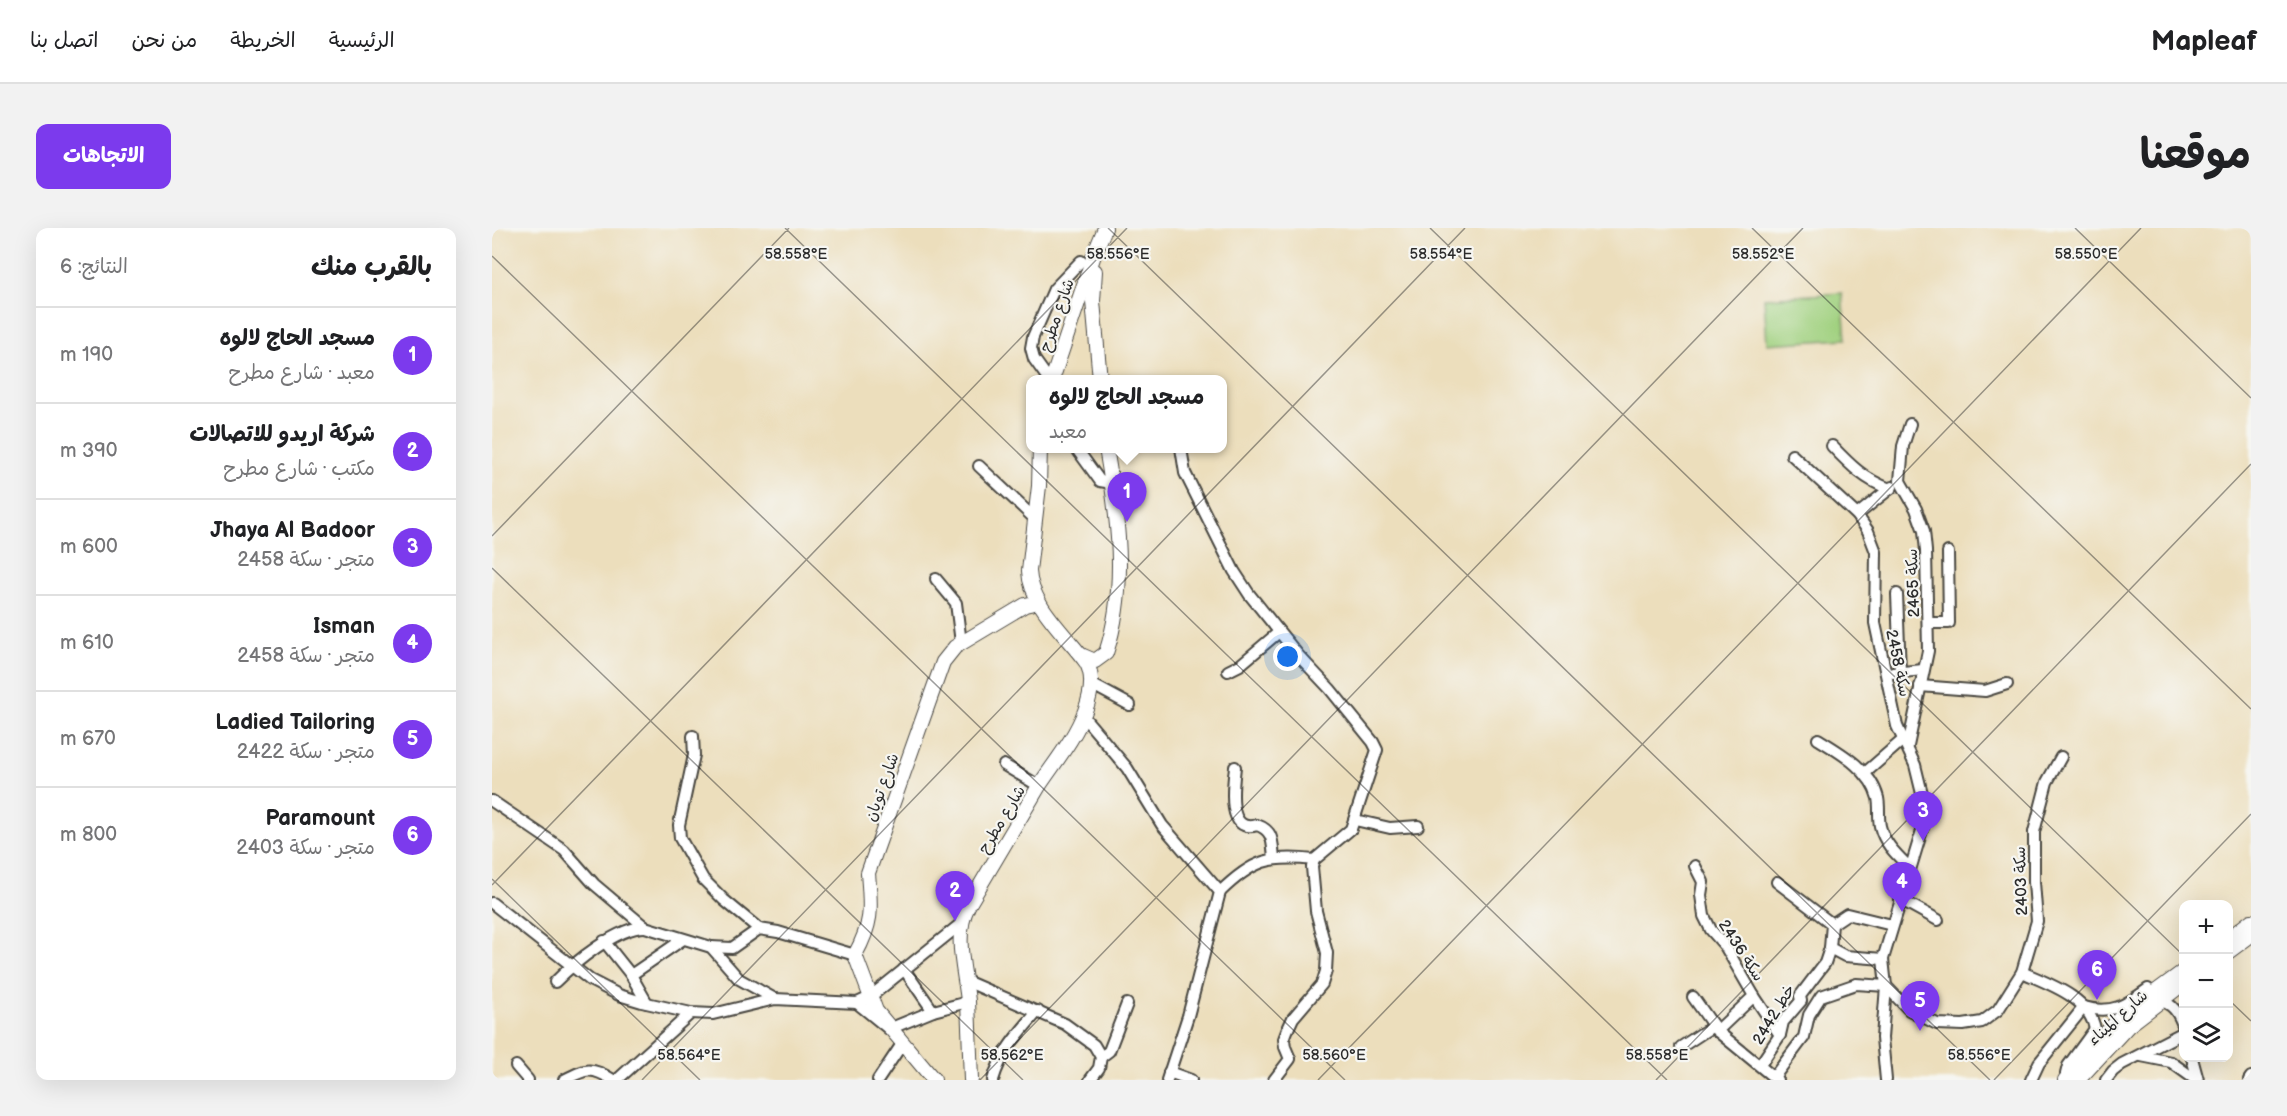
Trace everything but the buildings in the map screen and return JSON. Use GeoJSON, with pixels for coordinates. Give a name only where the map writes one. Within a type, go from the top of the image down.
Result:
{"type":"FeatureCollection","features":[{"type":"Feature","properties":{"kind":"main road","name":"شارع مطرح"},"geometry":{"type":"LineString","coordinates":[[1052,375],[1072,322],[1087,258],[1105,228]]}},
{"type":"Feature","properties":{"kind":"main road","name":"شارع مطرح"},"geometry":{"type":"LineString","coordinates":[[1100,375],[1094,280],[1099,259],[1112,228]]}},
{"type":"Feature","properties":{"kind":"main road"},"geometry":{"type":"LineString","coordinates":[[1072,322],[1086,318],[1095,324]]}},
{"type":"Feature","properties":{"kind":"main road"},"geometry":{"type":"LineString","coordinates":[[1040,453],[1039,486],[1029,571],[1030,584],[1039,602],[1089,667],[1091,684]]}},
{"type":"Feature","properties":{"kind":"main road"},"geometry":{"type":"LineString","coordinates":[[1081,655],[1091,660],[1103,657],[1115,614],[1120,567],[1107,453]]}},
{"type":"Feature","properties":{"kind":"main road","name":"شارع تويان"},"geometry":{"type":"LineString","coordinates":[[855,955],[867,933],[871,908],[868,873],[943,662],[955,646],[1025,605],[1039,602]]}},
{"type":"Feature","properties":{"kind":"main road","name":"شارع مطرح"},"geometry":{"type":"LineString","coordinates":[[971,1080],[962,923],[968,906],[1075,731],[1083,716],[1091,684]]}},
{"type":"Feature","properties":{"kind":"main road"},"geometry":{"type":"LineString","coordinates":[[2233,936],[2251,921]]}},
{"type":"Feature","properties":{"kind":"main road"},"geometry":{"type":"LineString","coordinates":[[2233,949],[2251,935]]}},
{"type":"Feature","properties":{"kind":"main road"},"geometry":{"type":"LineString","coordinates":[[855,955],[863,1000],[876,1011],[934,1080]]}},
{"type":"Feature","properties":{"kind":"main road","name":"شارع الميناء"},"geometry":{"type":"LineString","coordinates":[[2065,1080],[2120,1018],[2179,974]]}},
{"type":"Feature","properties":{"kind":"main road","name":"شارع الميناء"},"geometry":{"type":"LineString","coordinates":[[2078,1080],[2128,1026],[2179,986]]}},
{"type":"Feature","properties":{"kind":"street"},"geometry":{"type":"LineString","coordinates":[[1046,375],[1034,359],[1031,348],[1033,337],[1054,289],[1087,258]]}},
{"type":"Feature","properties":{"kind":"street"},"geometry":{"type":"LineString","coordinates":[[1857,515],[1900,481],[1903,446],[1910,424]]}},
{"type":"Feature","properties":{"kind":"street"},"geometry":{"type":"LineString","coordinates":[[1832,446],[1858,473],[1874,484],[1890,489]]}},
{"type":"Feature","properties":{"kind":"street"},"geometry":{"type":"LineString","coordinates":[[1080,453],[1100,481],[1112,483]]}},
{"type":"Feature","properties":{"kind":"street"},"geometry":{"type":"LineString","coordinates":[[1183,453],[1185,473],[1234,571],[1249,594],[1337,698],[1377,750],[1355,820],[1345,836],[1314,860],[1274,858],[1241,872],[1220,892],[1188,1016],[1168,1076],[1191,1080]]}},
{"type":"Feature","properties":{"kind":"street","name":"سكة 2458"},"geometry":{"type":"LineString","coordinates":[[1792,455],[1857,515],[1868,531],[1876,552],[1875,623],[1897,726],[1915,765],[1927,814],[1883,959],[1886,986],[1882,1038],[1886,1080]]}},
{"type":"Feature","properties":{"kind":"street"},"geometry":{"type":"LineString","coordinates":[[979,466],[1034,518]]}},
{"type":"Feature","properties":{"kind":"street","name":"سكة 2465"},"geometry":{"type":"LineString","coordinates":[[1900,481],[1916,510],[1924,531],[1928,623],[1928,651],[1906,743]]}},
{"type":"Feature","properties":{"kind":"street"},"geometry":{"type":"LineString","coordinates":[[1928,623],[1949,623],[1948,552]]}},
{"type":"Feature","properties":{"kind":"street"},"geometry":{"type":"LineString","coordinates":[[936,579],[956,603],[961,643]]}},
{"type":"Feature","properties":{"kind":"street"},"geometry":{"type":"LineString","coordinates":[[1897,594],[1900,672]]}},
{"type":"Feature","properties":{"kind":"street"},"geometry":{"type":"LineString","coordinates":[[1228,671],[1240,665],[1279,632]]}},
{"type":"Feature","properties":{"kind":"street"},"geometry":{"type":"LineString","coordinates":[[1887,673],[1923,670]]}},
{"type":"Feature","properties":{"kind":"street"},"geometry":{"type":"LineString","coordinates":[[1091,684],[1130,705]]}},
{"type":"Feature","properties":{"kind":"street"},"geometry":{"type":"LineString","coordinates":[[1920,686],[1984,691],[2007,684]]}},
{"type":"Feature","properties":{"kind":"street"},"geometry":{"type":"LineString","coordinates":[[1083,716],[1127,768],[1162,825],[1220,892]]}},
{"type":"Feature","properties":{"kind":"street"},"geometry":{"type":"LineString","coordinates":[[693,736],[693,764],[679,825],[680,837],[703,879],[759,929],[778,932],[855,955]]}},
{"type":"Feature","properties":{"kind":"street"},"geometry":{"type":"LineString","coordinates":[[1818,740],[1842,754],[1865,773],[1878,796],[1880,828],[1892,850],[1911,868]]}},
{"type":"Feature","properties":{"kind":"street"},"geometry":{"type":"LineString","coordinates":[[1865,773],[1906,743]]}},
{"type":"Feature","properties":{"kind":"street","name":"سكة 2403"},"geometry":{"type":"LineString","coordinates":[[1886,986],[1909,1010],[1937,1024],[1963,1025],[1982,1022],[1998,1010],[2022,972],[2037,921],[2034,832],[2047,782],[2061,757]]}},
{"type":"Feature","properties":{"kind":"street"},"geometry":{"type":"LineString","coordinates":[[1004,765],[1040,786]]}},
{"type":"Feature","properties":{"kind":"street"},"geometry":{"type":"LineString","coordinates":[[1235,767],[1232,794],[1237,822],[1249,828],[1257,825],[1268,831],[1271,835],[1274,858]]}},
{"type":"Feature","properties":{"kind":"street"},"geometry":{"type":"LineString","coordinates":[[492,801],[564,850],[594,884],[645,927]]}},
{"type":"Feature","properties":{"kind":"street"},"geometry":{"type":"LineString","coordinates":[[1355,820],[1390,828],[1418,826]]}},
{"type":"Feature","properties":{"kind":"street"},"geometry":{"type":"LineString","coordinates":[[1274,1080],[1290,1059],[1284,1040],[1290,1025],[1322,984],[1326,971],[1328,953],[1316,912],[1312,874],[1314,860]]}},
{"type":"Feature","properties":{"kind":"street","name":"سكة 2436"},"geometry":{"type":"LineString","coordinates":[[1681,1047],[1715,1028],[1754,996],[1725,946],[1711,930],[1704,916],[1701,895],[1703,882],[1695,866]]}},
{"type":"Feature","properties":{"kind":"street"},"geometry":{"type":"LineString","coordinates":[[1777,882],[1832,924]]}},
{"type":"Feature","properties":{"kind":"street"},"geometry":{"type":"LineString","coordinates":[[1900,899],[1938,920]]}},
{"type":"Feature","properties":{"kind":"street"},"geometry":{"type":"LineString","coordinates":[[492,903],[590,980],[619,994],[647,1003],[691,1013],[713,1014],[775,999],[863,1000],[962,923]]}},
{"type":"Feature","properties":{"kind":"street"},"geometry":{"type":"LineString","coordinates":[[1832,924],[1847,914],[1892,925]]}},
{"type":"Feature","properties":{"kind":"street"},"geometry":{"type":"LineString","coordinates":[[1832,924],[1830,948],[1845,956],[1883,959]]}},
{"type":"Feature","properties":{"kind":"street"},"geometry":{"type":"LineString","coordinates":[[555,982],[604,941],[636,927],[645,927],[711,947],[732,948],[759,929]]}},
{"type":"Feature","properties":{"kind":"street"},"geometry":{"type":"LineString","coordinates":[[631,975],[682,940]]}},
{"type":"Feature","properties":{"kind":"street"},"geometry":{"type":"LineString","coordinates":[[604,941],[631,975],[647,1003]]}},
{"type":"Feature","properties":{"kind":"street"},"geometry":{"type":"LineString","coordinates":[[711,947],[739,979],[775,999]]}},
{"type":"Feature","properties":{"kind":"street","name":"2442 خط"},"geometry":{"type":"LineString","coordinates":[[1760,1065],[1780,1035],[1783,1022],[1801,1001],[1800,996],[1825,963],[1830,948]]}},
{"type":"Feature","properties":{"kind":"street"},"geometry":{"type":"LineString","coordinates":[[904,969],[933,1011]]}},
{"type":"Feature","properties":{"kind":"street"},"geometry":{"type":"LineString","coordinates":[[2022,972],[2066,993],[2084,1007],[2093,1018],[2095,1029],[2068,1066],[2065,1080]]}},
{"type":"Feature","properties":{"kind":"street"},"geometry":{"type":"LineString","coordinates":[[2084,1007],[2104,1011],[2113,1010],[2158,982],[2179,973]]}},
{"type":"Feature","properties":{"kind":"street"},"geometry":{"type":"LineString","coordinates":[[966,981],[1065,1024],[1094,1045],[1101,1057]]}},
{"type":"Feature","properties":{"kind":"street"},"geometry":{"type":"LineString","coordinates":[[1693,997],[1715,1028],[1775,1078],[1804,1037],[1809,1015],[1821,996],[1856,984],[1886,986]]}},
{"type":"Feature","properties":{"kind":"street"},"geometry":{"type":"LineString","coordinates":[[1754,996],[1780,1035]]}},
{"type":"Feature","properties":{"kind":"street"},"geometry":{"type":"LineString","coordinates":[[2158,1001],[2168,1002],[2179,1018]]}},
{"type":"Feature","properties":{"kind":"street"},"geometry":{"type":"LineString","coordinates":[[889,1029],[933,1011],[968,1002]]}},
{"type":"Feature","properties":{"kind":"street"},"geometry":{"type":"LineString","coordinates":[[1093,1079],[1099,1068],[1101,1057],[1108,1051],[1127,1004]]}},
{"type":"Feature","properties":{"kind":"street"},"geometry":{"type":"LineString","coordinates":[[2031,1080],[2039,1063],[2084,1007]]}},
{"type":"Feature","properties":{"kind":"street"},"geometry":{"type":"LineString","coordinates":[[993,1080],[997,1065],[1008,1046],[1038,1011]]}},
{"type":"Feature","properties":{"kind":"street"},"geometry":{"type":"LineString","coordinates":[[617,1080],[691,1013]]}},
{"type":"Feature","properties":{"kind":"street"},"geometry":{"type":"LineString","coordinates":[[2106,1080],[2112,1071],[2122,1064],[2179,1034]]}},
{"type":"Feature","properties":{"kind":"street"},"geometry":{"type":"LineString","coordinates":[[878,1080],[902,1044]]}},
{"type":"Feature","properties":{"kind":"street"},"geometry":{"type":"LineString","coordinates":[[2141,1056],[2171,1062],[2197,1080]]}},
{"type":"Feature","properties":{"kind":"street"},"geometry":{"type":"LineString","coordinates":[[2193,1062],[2197,1080]]}},
{"type":"Feature","properties":{"kind":"street"},"geometry":{"type":"LineString","coordinates":[[516,1066],[528,1080]]}},
{"type":"Feature","properties":{"kind":"street"},"geometry":{"type":"LineString","coordinates":[[564,1080],[591,1069],[613,1080]]}},
{"type":"Feature","properties":{"kind":"green space"},"geometry":{"type":"Polygon","coordinates":[[[1842,293],[1846,339],[1767,344],[1764,298],[1842,293]]]}},
{"type":"Feature","properties":{"kind":"place","name":"مسجد الحاج لالوه"},"geometry":{"type":"Point","coordinates":[1127,522]}},
{"type":"Feature","properties":{"kind":"place","name":"Jhaya Al Badoor"},"geometry":{"type":"Point","coordinates":[1923,841]}},
{"type":"Feature","properties":{"kind":"place","name":"Isman"},"geometry":{"type":"Point","coordinates":[1902,912]}},
{"type":"Feature","properties":{"kind":"place","name":"شركة اريدو للاتصالات"},"geometry":{"type":"Point","coordinates":[955,921]}},
{"type":"Feature","properties":{"kind":"place","name":"Paramount"},"geometry":{"type":"Point","coordinates":[2097,1000]}},
{"type":"Feature","properties":{"kind":"place","name":"Ladied Tailoring"},"geometry":{"type":"Point","coordinates":[1920,1031]}}]}
